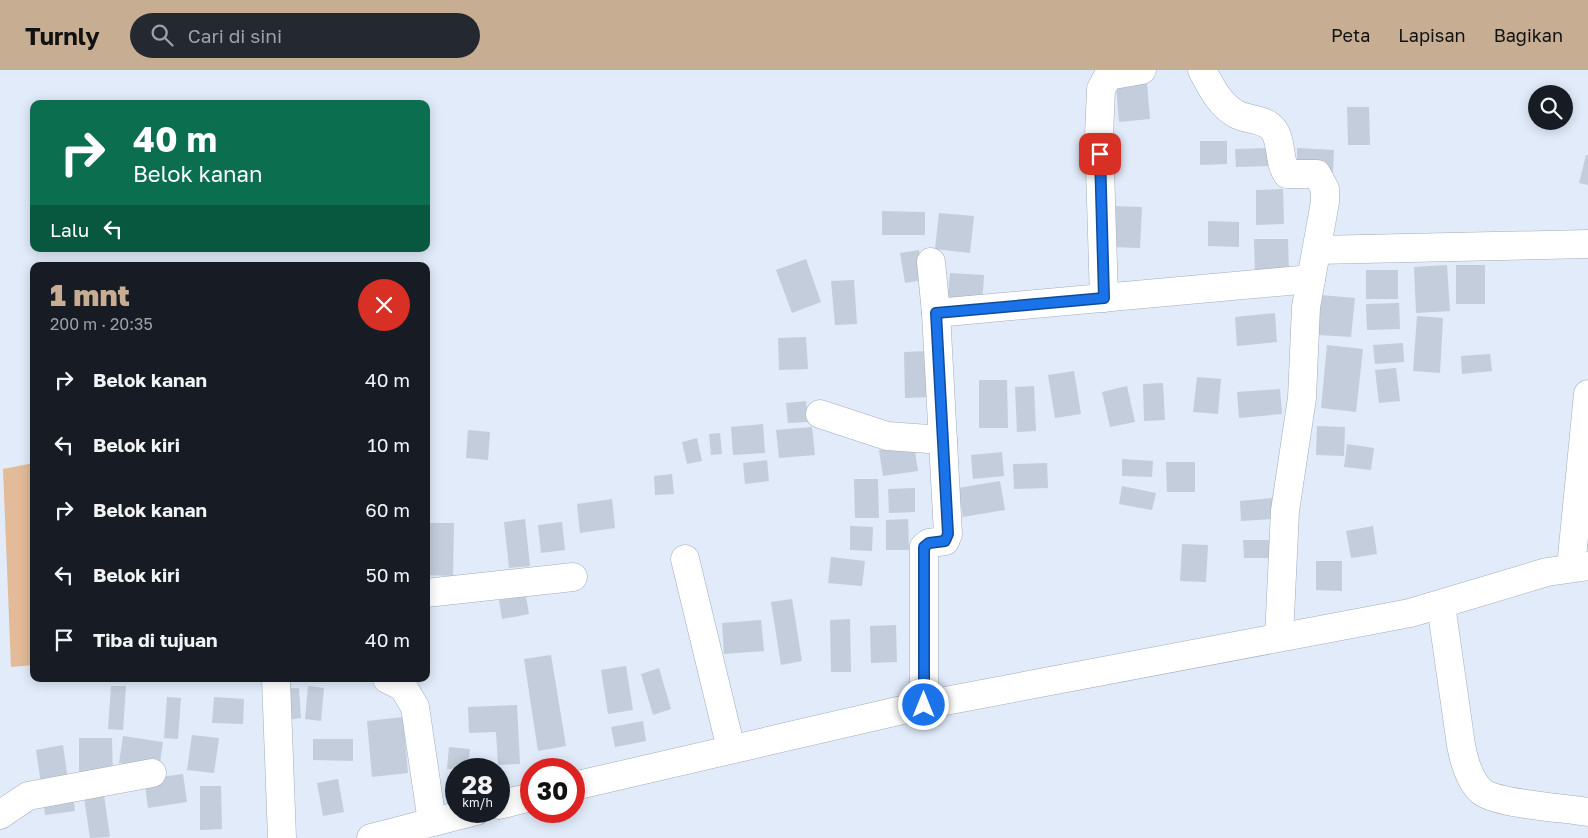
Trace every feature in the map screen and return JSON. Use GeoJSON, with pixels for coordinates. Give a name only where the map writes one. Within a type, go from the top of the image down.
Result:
{"type":"FeatureCollection","features":[{"type":"Feature","properties":{"kind":"street"},"geometry":{"type":"LineString","coordinates":[[1104,298],[1099,136],[1101,89],[1108,76],[1142,70]]}},
{"type":"Feature","properties":{"kind":"street"},"geometry":{"type":"LineString","coordinates":[[1202,70],[1216,95],[1228,108],[1240,116],[1264,123],[1273,129],[1287,174],[1293,176],[1317,174],[1322,181],[1325,202],[1306,307],[1300,414],[1291,464],[1286,511],[1280,637]]}},
{"type":"Feature","properties":{"kind":"street"},"geometry":{"type":"LineString","coordinates":[[1317,250],[1588,244]]}},
{"type":"Feature","properties":{"kind":"street"},"geometry":{"type":"LineString","coordinates":[[924,705],[924,547],[929,543],[945,541],[948,537],[936,313],[931,262]]}},
{"type":"Feature","properties":{"kind":"street"},"geometry":{"type":"LineString","coordinates":[[936,313],[1311,279]]}},
{"type":"Feature","properties":{"kind":"street"},"geometry":{"type":"LineString","coordinates":[[585,783],[924,705],[1347,626],[1441,605],[1580,566],[1588,394]]}},
{"type":"Feature","properties":{"kind":"street"},"geometry":{"type":"LineString","coordinates":[[820,414],[886,436],[943,440]]}},
{"type":"Feature","properties":{"kind":"street"},"geometry":{"type":"LineString","coordinates":[[686,559],[731,750]]}},
{"type":"Feature","properties":{"kind":"street"},"geometry":{"type":"LineString","coordinates":[[430,593],[572,577]]}},
{"type":"Feature","properties":{"kind":"street"},"geometry":{"type":"LineString","coordinates":[[1441,605],[1460,746],[1475,784],[1482,792],[1496,798],[1588,812]]}},
{"type":"Feature","properties":{"kind":"street"},"geometry":{"type":"LineString","coordinates":[[276,682],[282,838]]}},
{"type":"Feature","properties":{"kind":"street"},"geometry":{"type":"LineString","coordinates":[[393,682],[403,687],[415,707],[432,822]]}},
{"type":"Feature","properties":{"kind":"street"},"geometry":{"type":"LineString","coordinates":[[0,815],[28,796],[152,773]]}},
{"type":"Feature","properties":{"kind":"street"},"geometry":{"type":"LineString","coordinates":[[371,838],[445,819]]}},
{"type":"Feature","properties":{"kind":"shaded area"},"geometry":{"type":"Polygon","coordinates":[[[30,464],[30,665],[11,667],[3,469],[30,464]]]}},
{"type":"Feature","properties":{"kind":"building"},"geometry":{"type":"Polygon","coordinates":[[[1147,84],[1150,119],[1119,122],[1116,86],[1147,84]]]}},
{"type":"Feature","properties":{"kind":"building"},"geometry":{"type":"Polygon","coordinates":[[[1347,107],[1369,107],[1370,145],[1348,145],[1347,107]]]}},
{"type":"Feature","properties":{"kind":"building"},"geometry":{"type":"Polygon","coordinates":[[[1200,141],[1227,141],[1227,164],[1200,165],[1200,141]]]}},
{"type":"Feature","properties":{"kind":"building"},"geometry":{"type":"Polygon","coordinates":[[[1268,148],[1269,166],[1236,167],[1235,149],[1268,148]]]}},
{"type":"Feature","properties":{"kind":"building"},"geometry":{"type":"Polygon","coordinates":[[[1297,148],[1334,150],[1333,172],[1297,170],[1297,148]]]}},
{"type":"Feature","properties":{"kind":"building"},"geometry":{"type":"Polygon","coordinates":[[[1586,155],[1588,155],[1588,185],[1579,183],[1586,155]]]}},
{"type":"Feature","properties":{"kind":"building"},"geometry":{"type":"Polygon","coordinates":[[[1283,189],[1284,224],[1256,225],[1256,190],[1283,189]]]}},
{"type":"Feature","properties":{"kind":"building"},"geometry":{"type":"Polygon","coordinates":[[[1112,206],[1142,207],[1140,248],[1111,247],[1112,206]]]}},
{"type":"Feature","properties":{"kind":"building"},"geometry":{"type":"Polygon","coordinates":[[[882,211],[925,212],[925,235],[882,235],[882,211]]]}},
{"type":"Feature","properties":{"kind":"building"},"geometry":{"type":"Polygon","coordinates":[[[939,213],[974,216],[970,253],[935,249],[939,213]]]}},
{"type":"Feature","properties":{"kind":"building"},"geometry":{"type":"Polygon","coordinates":[[[1208,221],[1239,222],[1239,247],[1208,246],[1208,221]]]}},
{"type":"Feature","properties":{"kind":"building"},"geometry":{"type":"Polygon","coordinates":[[[1254,239],[1288,239],[1289,273],[1255,275],[1254,239]]]}},
{"type":"Feature","properties":{"kind":"building"},"geometry":{"type":"Polygon","coordinates":[[[919,250],[923,280],[905,283],[900,253],[919,250]]]}},
{"type":"Feature","properties":{"kind":"building"},"geometry":{"type":"Polygon","coordinates":[[[806,259],[821,302],[792,313],[776,270],[806,259]]]}},
{"type":"Feature","properties":{"kind":"building"},"geometry":{"type":"Polygon","coordinates":[[[1447,265],[1450,311],[1416,313],[1414,267],[1447,265]]]}},
{"type":"Feature","properties":{"kind":"building"},"geometry":{"type":"Polygon","coordinates":[[[1456,265],[1485,265],[1485,304],[1456,304],[1456,265]]]}},
{"type":"Feature","properties":{"kind":"building"},"geometry":{"type":"Polygon","coordinates":[[[1366,270],[1398,270],[1398,299],[1366,299],[1366,270]]]}},
{"type":"Feature","properties":{"kind":"building"},"geometry":{"type":"Polygon","coordinates":[[[950,273],[984,275],[982,306],[947,304],[950,273]]]}},
{"type":"Feature","properties":{"kind":"building"},"geometry":{"type":"Polygon","coordinates":[[[854,280],[857,324],[835,325],[831,281],[854,280]]]}},
{"type":"Feature","properties":{"kind":"building"},"geometry":{"type":"Polygon","coordinates":[[[1321,295],[1355,298],[1351,337],[1318,335],[1321,295]]]}},
{"type":"Feature","properties":{"kind":"building"},"geometry":{"type":"Polygon","coordinates":[[[1399,303],[1400,329],[1367,330],[1366,304],[1399,303]]]}},
{"type":"Feature","properties":{"kind":"building"},"geometry":{"type":"Polygon","coordinates":[[[1275,313],[1277,342],[1237,346],[1235,317],[1275,313]]]}},
{"type":"Feature","properties":{"kind":"building"},"geometry":{"type":"Polygon","coordinates":[[[1417,316],[1443,318],[1440,373],[1413,371],[1417,316]]]}},
{"type":"Feature","properties":{"kind":"building"},"geometry":{"type":"Polygon","coordinates":[[[806,337],[808,369],[779,370],[778,338],[806,337]]]}},
{"type":"Feature","properties":{"kind":"building"},"geometry":{"type":"Polygon","coordinates":[[[1403,343],[1404,362],[1375,364],[1373,345],[1403,343]]]}},
{"type":"Feature","properties":{"kind":"building"},"geometry":{"type":"Polygon","coordinates":[[[1327,345],[1363,349],[1356,412],[1321,408],[1327,345]]]}},
{"type":"Feature","properties":{"kind":"building"},"geometry":{"type":"Polygon","coordinates":[[[930,351],[931,397],[905,398],[904,352],[930,351]]]}},
{"type":"Feature","properties":{"kind":"building"},"geometry":{"type":"Polygon","coordinates":[[[1490,354],[1492,371],[1462,374],[1461,356],[1490,354]]]}},
{"type":"Feature","properties":{"kind":"building"},"geometry":{"type":"Polygon","coordinates":[[[1396,368],[1400,401],[1379,403],[1375,370],[1396,368]]]}},
{"type":"Feature","properties":{"kind":"building"},"geometry":{"type":"Polygon","coordinates":[[[1074,371],[1081,414],[1055,418],[1048,375],[1074,371]]]}},
{"type":"Feature","properties":{"kind":"building"},"geometry":{"type":"Polygon","coordinates":[[[1197,377],[1221,379],[1218,414],[1193,412],[1197,377]]]}},
{"type":"Feature","properties":{"kind":"building"},"geometry":{"type":"Polygon","coordinates":[[[979,380],[1007,380],[1008,428],[979,428],[979,380]]]}},
{"type":"Feature","properties":{"kind":"building"},"geometry":{"type":"Polygon","coordinates":[[[1163,383],[1165,420],[1144,421],[1143,384],[1163,383]]]}},
{"type":"Feature","properties":{"kind":"building"},"geometry":{"type":"Polygon","coordinates":[[[1034,386],[1036,431],[1017,432],[1015,387],[1034,386]]]}},
{"type":"Feature","properties":{"kind":"building"},"geometry":{"type":"Polygon","coordinates":[[[1127,386],[1135,422],[1110,427],[1102,392],[1127,386]]]}},
{"type":"Feature","properties":{"kind":"building"},"geometry":{"type":"Polygon","coordinates":[[[1280,389],[1282,414],[1239,418],[1237,392],[1280,389]]]}},
{"type":"Feature","properties":{"kind":"building"},"geometry":{"type":"Polygon","coordinates":[[[806,401],[808,422],[788,423],[786,403],[806,401]]]}},
{"type":"Feature","properties":{"kind":"building"},"geometry":{"type":"Polygon","coordinates":[[[763,424],[765,453],[733,455],[731,427],[763,424]]]}},
{"type":"Feature","properties":{"kind":"building"},"geometry":{"type":"Polygon","coordinates":[[[1317,426],[1345,427],[1344,456],[1316,455],[1317,426]]]}},
{"type":"Feature","properties":{"kind":"building"},"geometry":{"type":"Polygon","coordinates":[[[812,427],[815,455],[779,458],[776,430],[812,427]]]}},
{"type":"Feature","properties":{"kind":"building"},"geometry":{"type":"Polygon","coordinates":[[[468,430],[490,432],[488,460],[466,458],[468,430]]]}},
{"type":"Feature","properties":{"kind":"building"},"geometry":{"type":"Polygon","coordinates":[[[720,433],[722,454],[711,455],[709,434],[720,433]]]}},
{"type":"Feature","properties":{"kind":"building"},"geometry":{"type":"Polygon","coordinates":[[[697,438],[702,461],[687,464],[682,442],[697,438]]]}},
{"type":"Feature","properties":{"kind":"building"},"geometry":{"type":"Polygon","coordinates":[[[1347,444],[1374,448],[1371,470],[1344,467],[1347,444]]]}},
{"type":"Feature","properties":{"kind":"building"},"geometry":{"type":"Polygon","coordinates":[[[914,445],[918,471],[883,476],[879,450],[914,445]]]}},
{"type":"Feature","properties":{"kind":"building"},"geometry":{"type":"Polygon","coordinates":[[[1002,452],[1004,476],[973,479],[971,455],[1002,452]]]}},
{"type":"Feature","properties":{"kind":"building"},"geometry":{"type":"Polygon","coordinates":[[[1122,459],[1153,461],[1152,477],[1122,476],[1122,459]]]}},
{"type":"Feature","properties":{"kind":"building"},"geometry":{"type":"Polygon","coordinates":[[[767,460],[769,481],[745,484],[743,463],[767,460]]]}},
{"type":"Feature","properties":{"kind":"building"},"geometry":{"type":"Polygon","coordinates":[[[1166,462],[1195,462],[1195,492],[1167,492],[1166,462]]]}},
{"type":"Feature","properties":{"kind":"building"},"geometry":{"type":"Polygon","coordinates":[[[1047,463],[1048,488],[1014,489],[1013,464],[1047,463]]]}},
{"type":"Feature","properties":{"kind":"building"},"geometry":{"type":"Polygon","coordinates":[[[672,474],[674,494],[655,495],[654,476],[672,474]]]}},
{"type":"Feature","properties":{"kind":"building"},"geometry":{"type":"Polygon","coordinates":[[[854,479],[878,479],[879,518],[855,518],[854,479]]]}},
{"type":"Feature","properties":{"kind":"building"},"geometry":{"type":"Polygon","coordinates":[[[1000,481],[1005,510],[963,517],[958,488],[1000,481]]]}},
{"type":"Feature","properties":{"kind":"building"},"geometry":{"type":"Polygon","coordinates":[[[1122,486],[1156,493],[1152,510],[1119,504],[1122,486]]]}},
{"type":"Feature","properties":{"kind":"building"},"geometry":{"type":"Polygon","coordinates":[[[915,488],[915,512],[889,513],[888,489],[915,488]]]}},
{"type":"Feature","properties":{"kind":"building"},"geometry":{"type":"Polygon","coordinates":[[[1272,498],[1273,519],[1241,521],[1240,501],[1272,498]]]}},
{"type":"Feature","properties":{"kind":"building"},"geometry":{"type":"Polygon","coordinates":[[[612,499],[615,528],[580,533],[577,504],[612,499]]]}},
{"type":"Feature","properties":{"kind":"building"},"geometry":{"type":"Polygon","coordinates":[[[525,519],[530,566],[509,568],[504,522],[525,519]]]}},
{"type":"Feature","properties":{"kind":"building"},"geometry":{"type":"Polygon","coordinates":[[[908,519],[909,550],[886,550],[886,520],[908,519]]]}},
{"type":"Feature","properties":{"kind":"building"},"geometry":{"type":"Polygon","coordinates":[[[562,522],[565,550],[541,553],[538,525],[562,522]]]}},
{"type":"Feature","properties":{"kind":"building"},"geometry":{"type":"Polygon","coordinates":[[[430,523],[454,523],[453,576],[430,575],[430,523]]]}},
{"type":"Feature","properties":{"kind":"building"},"geometry":{"type":"Polygon","coordinates":[[[850,526],[873,527],[872,551],[850,550],[850,526]]]}},
{"type":"Feature","properties":{"kind":"building"},"geometry":{"type":"Polygon","coordinates":[[[1373,526],[1377,554],[1351,558],[1346,531],[1373,526]]]}},
{"type":"Feature","properties":{"kind":"building"},"geometry":{"type":"Polygon","coordinates":[[[1243,540],[1277,540],[1278,558],[1244,558],[1243,540]]]}},
{"type":"Feature","properties":{"kind":"building"},"geometry":{"type":"Polygon","coordinates":[[[1182,544],[1208,545],[1206,582],[1180,581],[1182,544]]]}},
{"type":"Feature","properties":{"kind":"building"},"geometry":{"type":"Polygon","coordinates":[[[831,557],[865,561],[862,586],[828,583],[831,557]]]}},
{"type":"Feature","properties":{"kind":"building"},"geometry":{"type":"Polygon","coordinates":[[[1316,561],[1342,561],[1342,591],[1316,590],[1316,561]]]}},
{"type":"Feature","properties":{"kind":"building"},"geometry":{"type":"Polygon","coordinates":[[[526,596],[529,614],[502,619],[499,600],[526,596]]]}},
{"type":"Feature","properties":{"kind":"building"},"geometry":{"type":"Polygon","coordinates":[[[792,599],[802,661],[781,665],[771,602],[792,599]]]}},
{"type":"Feature","properties":{"kind":"building"},"geometry":{"type":"Polygon","coordinates":[[[850,619],[851,672],[831,672],[830,620],[850,619]]]}},
{"type":"Feature","properties":{"kind":"building"},"geometry":{"type":"Polygon","coordinates":[[[761,620],[764,651],[724,654],[722,623],[761,620]]]}},
{"type":"Feature","properties":{"kind":"building"},"geometry":{"type":"Polygon","coordinates":[[[896,625],[897,662],[871,663],[870,626],[896,625]]]}},
{"type":"Feature","properties":{"kind":"building"},"geometry":{"type":"Polygon","coordinates":[[[551,655],[566,746],[538,751],[524,659],[551,655]]]}},
{"type":"Feature","properties":{"kind":"building"},"geometry":{"type":"Polygon","coordinates":[[[626,666],[633,710],[608,714],[601,670],[626,666]]]}},
{"type":"Feature","properties":{"kind":"building"},"geometry":{"type":"Polygon","coordinates":[[[659,668],[671,709],[653,715],[641,674],[659,668]]]}},
{"type":"Feature","properties":{"kind":"building"},"geometry":{"type":"Polygon","coordinates":[[[111,686],[126,686],[123,730],[108,729],[111,686]]]}},
{"type":"Feature","properties":{"kind":"building"},"geometry":{"type":"Polygon","coordinates":[[[308,686],[324,688],[321,721],[305,719],[308,686]]]}},
{"type":"Feature","properties":{"kind":"building"},"geometry":{"type":"Polygon","coordinates":[[[299,688],[301,718],[284,720],[282,689],[299,688]]]}},
{"type":"Feature","properties":{"kind":"building"},"geometry":{"type":"Polygon","coordinates":[[[167,697],[181,698],[178,739],[164,738],[167,697]]]}},
{"type":"Feature","properties":{"kind":"building"},"geometry":{"type":"Polygon","coordinates":[[[214,697],[244,699],[243,724],[212,723],[214,697]]]}},
{"type":"Feature","properties":{"kind":"building"},"geometry":{"type":"Polygon","coordinates":[[[517,705],[520,764],[510,764],[510,758],[498,758],[496,732],[469,733],[468,707],[517,705]]]}},
{"type":"Feature","properties":{"kind":"building"},"geometry":{"type":"Polygon","coordinates":[[[403,717],[408,773],[372,777],[367,721],[403,717]]]}},
{"type":"Feature","properties":{"kind":"building"},"geometry":{"type":"Polygon","coordinates":[[[643,721],[646,741],[615,747],[611,727],[643,721]]]}},
{"type":"Feature","properties":{"kind":"building"},"geometry":{"type":"Polygon","coordinates":[[[192,735],[219,738],[214,773],[187,770],[192,735]]]}},
{"type":"Feature","properties":{"kind":"building"},"geometry":{"type":"Polygon","coordinates":[[[123,736],[163,742],[159,769],[119,763],[123,736]]]}},
{"type":"Feature","properties":{"kind":"building"},"geometry":{"type":"Polygon","coordinates":[[[79,738],[112,738],[113,779],[79,780],[79,738]]]}},
{"type":"Feature","properties":{"kind":"building"},"geometry":{"type":"Polygon","coordinates":[[[313,739],[353,739],[353,761],[313,760],[313,739]]]}},
{"type":"Feature","properties":{"kind":"building"},"geometry":{"type":"Polygon","coordinates":[[[63,745],[68,780],[41,784],[36,750],[63,745]]]}},
{"type":"Feature","properties":{"kind":"building"},"geometry":{"type":"Polygon","coordinates":[[[449,747],[470,749],[469,758],[448,758],[449,747]]]}},
{"type":"Feature","properties":{"kind":"building"},"geometry":{"type":"Polygon","coordinates":[[[183,774],[187,802],[148,808],[144,779],[183,774]]]}},
{"type":"Feature","properties":{"kind":"building"},"geometry":{"type":"Polygon","coordinates":[[[338,779],[344,812],[323,816],[317,783],[338,779]]]}},
{"type":"Feature","properties":{"kind":"building"},"geometry":{"type":"Polygon","coordinates":[[[200,786],[221,786],[222,829],[200,830],[200,786]]]}},
{"type":"Feature","properties":{"kind":"building"},"geometry":{"type":"Polygon","coordinates":[[[73,794],[75,811],[45,815],[43,798],[73,794]]]}},
{"type":"Feature","properties":{"kind":"building"},"geometry":{"type":"Polygon","coordinates":[[[104,795],[110,837],[90,838],[84,797],[104,795]]]}},
{"type":"Feature","properties":{"kind":"route"},"geometry":{"type":"LineString","coordinates":[[924,705],[924,547],[925,544],[948,539],[936,313],[1104,298],[1100,154]]}}]}
